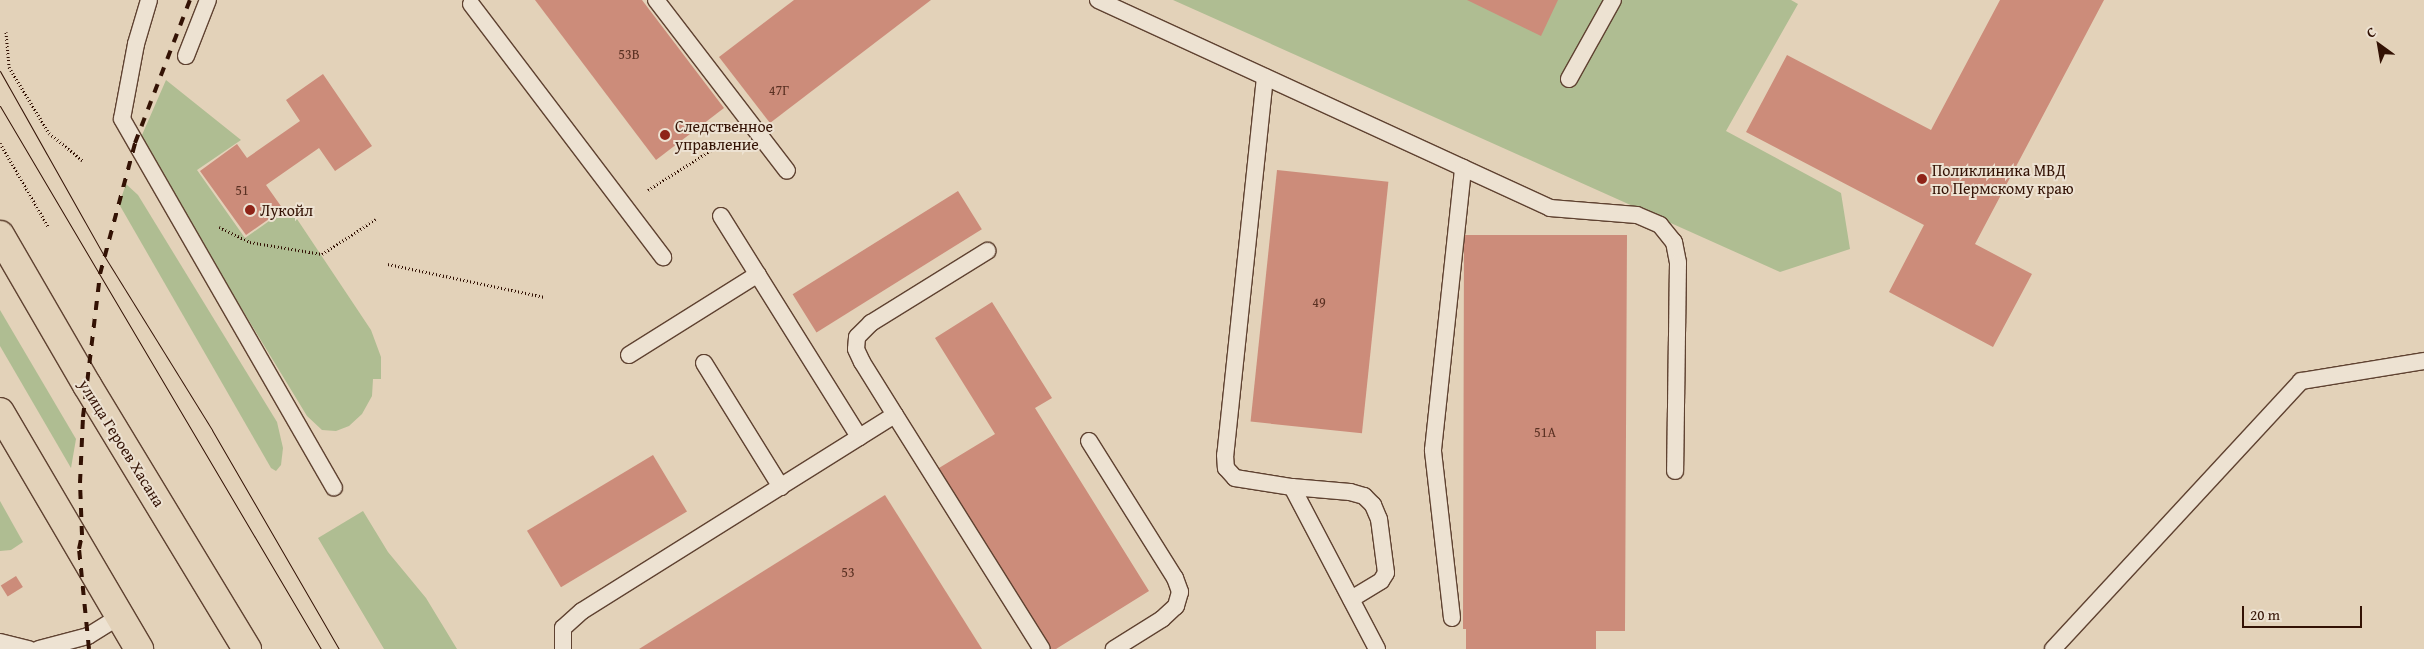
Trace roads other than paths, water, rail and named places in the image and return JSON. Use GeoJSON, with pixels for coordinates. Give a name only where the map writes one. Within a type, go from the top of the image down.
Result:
{"type":"FeatureCollection","features":[{"type":"Feature","properties":{"kind":"main road","name":"улица Героев Хасана"},"geometry":{"type":"LineString","coordinates":[[0,235],[86,385],[247,649]]}},
{"type":"Feature","properties":{"kind":"main road"},"geometry":{"type":"LineString","coordinates":[[0,412],[139,649]]}},
{"type":"Feature","properties":{"kind":"lane"},"geometry":{"type":"LineString","coordinates":[[149,0],[136,44],[122,119],[334,487]]}},
{"type":"Feature","properties":{"kind":"lane"},"geometry":{"type":"LineString","coordinates":[[186,56],[208,0]]}},
{"type":"Feature","properties":{"kind":"lane"},"geometry":{"type":"LineString","coordinates":[[1098,0],[1550,208],[1637,215],[1660,225],[1674,242],[1678,263],[1676,471]]}},
{"type":"Feature","properties":{"kind":"lane"},"geometry":{"type":"LineString","coordinates":[[1569,79],[1612,0]]}},
{"type":"Feature","properties":{"kind":"lane"},"geometry":{"type":"LineString","coordinates":[[661,2],[787,172]]}},
{"type":"Feature","properties":{"kind":"lane"},"geometry":{"type":"LineString","coordinates":[[471,4],[663,256]]}},
{"type":"Feature","properties":{"kind":"lane"},"geometry":{"type":"LineString","coordinates":[[1265,77],[1225,455],[1226,468],[1235,478],[1292,487],[1350,492],[1364,496],[1373,505],[1379,519],[1386,573],[1381,581],[1351,599]]}},
{"type":"Feature","properties":{"kind":"lane"},"geometry":{"type":"LineString","coordinates":[[1452,618],[1433,450],[1463,168]]}},
{"type":"Feature","properties":{"kind":"lane"},"geometry":{"type":"LineString","coordinates":[[721,216],[859,438]]}},
{"type":"Feature","properties":{"kind":"lane"},"geometry":{"type":"LineString","coordinates":[[987,251],[871,323],[857,337],[856,349],[862,362],[1042,649]]}},
{"type":"Feature","properties":{"kind":"lane"},"geometry":{"type":"LineString","coordinates":[[629,355],[758,274]]}},
{"type":"Feature","properties":{"kind":"lane"},"geometry":{"type":"LineString","coordinates":[[2053,649],[2301,381],[2424,361]]}},
{"type":"Feature","properties":{"kind":"lane"},"geometry":{"type":"LineString","coordinates":[[704,363],[781,486]]}},
{"type":"Feature","properties":{"kind":"lane"},"geometry":{"type":"LineString","coordinates":[[564,649],[563,628],[582,611],[895,415]]}},
{"type":"Feature","properties":{"kind":"lane"},"geometry":{"type":"LineString","coordinates":[[1089,441],[1175,578],[1180,592],[1176,606],[1162,619],[1114,649]]}},
{"type":"Feature","properties":{"kind":"lane"},"geometry":{"type":"LineString","coordinates":[[1292,487],[1377,649]]}},
{"type":"Feature","properties":{"kind":"lane"},"geometry":{"type":"LineString","coordinates":[[39,649],[88,636],[119,617]]}},
{"type":"Feature","properties":{"kind":"lane"},"geometry":{"type":"LineString","coordinates":[[0,642],[29,649]]}},
{"type":"Feature","properties":{"kind":"tram line"},"geometry":{"type":"LineString","coordinates":[[0,71],[103,254],[212,430],[339,649]]}},
{"type":"Feature","properties":{"kind":"tram line"},"geometry":{"type":"LineString","coordinates":[[0,106],[321,649]]}},
{"type":"Feature","properties":{"kind":"railway"},"geometry":{"type":"LineString","coordinates":[[89,649],[79,549],[82,535],[80,483],[83,417],[100,274],[135,143],[190,0]]}},
{"type":"Feature","properties":{"kind":"place","name":"Следственное управление"},"geometry":{"type":"Point","coordinates":[665,135]}},
{"type":"Feature","properties":{"kind":"place","name":"Поликлиника МВД по Пермскому краю"},"geometry":{"type":"Point","coordinates":[1922,179]}},
{"type":"Feature","properties":{"kind":"place","name":"Лукойл"},"geometry":{"type":"Point","coordinates":[250,210]}}]}
